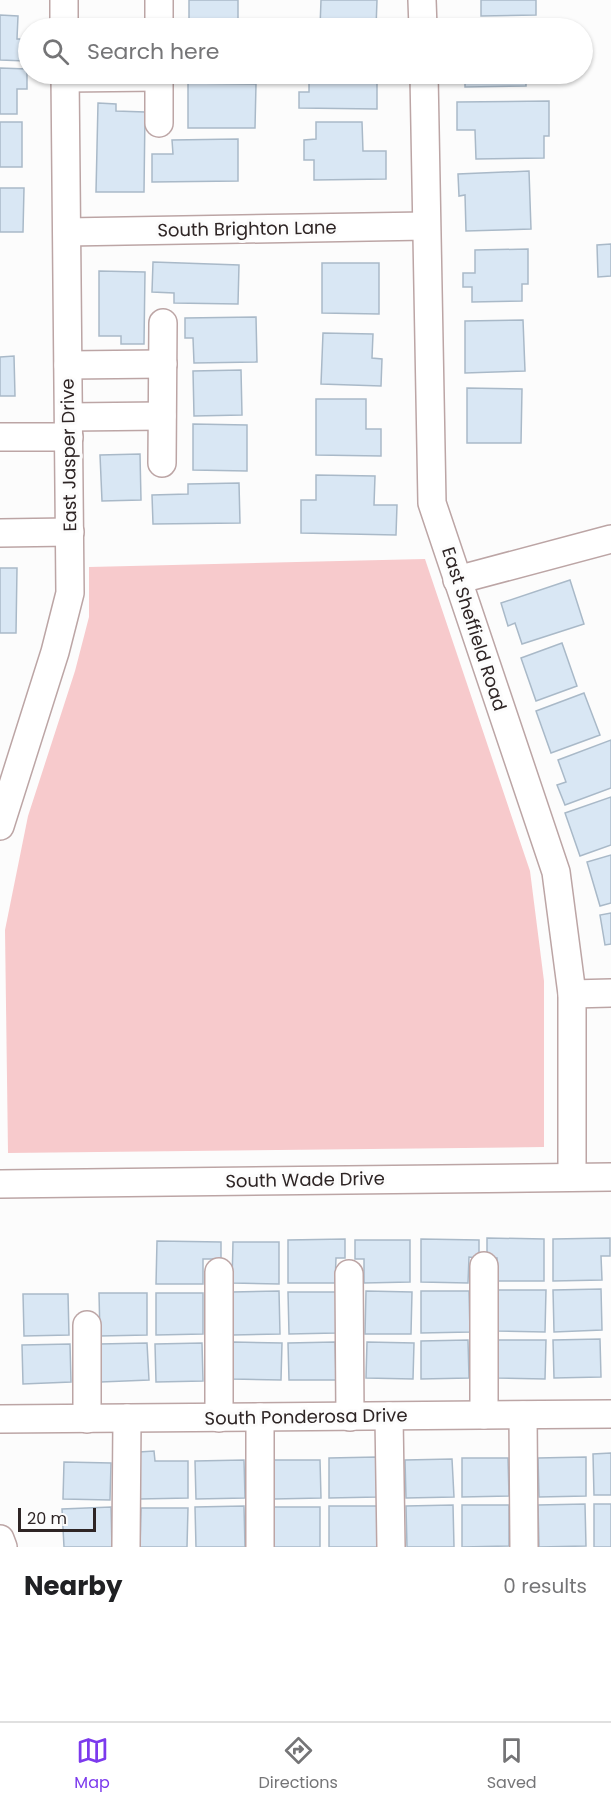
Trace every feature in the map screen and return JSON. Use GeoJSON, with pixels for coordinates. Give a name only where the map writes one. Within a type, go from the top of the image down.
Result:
{"type":"FeatureCollection","features":[{"type":"Feature","properties":{"kind":"street"},"geometry":{"type":"LineString","coordinates":[[64,0],[64,18]]}},
{"type":"Feature","properties":{"kind":"street"},"geometry":{"type":"LineString","coordinates":[[159,0],[159,18]]}},
{"type":"Feature","properties":{"kind":"street"},"geometry":{"type":"LineString","coordinates":[[422,0],[423,18]]}},
{"type":"Feature","properties":{"kind":"street","name":"East Jasper Drive"},"geometry":{"type":"LineString","coordinates":[[0,826],[55,652],[70,593],[65,84]]}},
{"type":"Feature","properties":{"kind":"street"},"geometry":{"type":"LineString","coordinates":[[159,84],[159,123]]}},
{"type":"Feature","properties":{"kind":"street","name":"East Sheffield Road"},"geometry":{"type":"LineString","coordinates":[[424,84],[432,502],[556,872],[572,994],[572,1177]]}},
{"type":"Feature","properties":{"kind":"street","name":"South Brighton Lane"},"geometry":{"type":"LineString","coordinates":[[67,232],[426,226]]}},
{"type":"Feature","properties":{"kind":"street"},"geometry":{"type":"LineString","coordinates":[[162,463],[163,323]]}},
{"type":"Feature","properties":{"kind":"street"},"geometry":{"type":"LineString","coordinates":[[68,365],[163,364]]}},
{"type":"Feature","properties":{"kind":"street"},"geometry":{"type":"LineString","coordinates":[[0,437],[162,416]]}},
{"type":"Feature","properties":{"kind":"street"},"geometry":{"type":"LineString","coordinates":[[0,533],[70,532]]}},
{"type":"Feature","properties":{"kind":"street"},"geometry":{"type":"LineString","coordinates":[[457,580],[611,539]]}},
{"type":"Feature","properties":{"kind":"street"},"geometry":{"type":"LineString","coordinates":[[572,994],[611,993]]}},
{"type":"Feature","properties":{"kind":"street","name":"South Wade Drive"},"geometry":{"type":"LineString","coordinates":[[0,1184],[611,1177]]}},
{"type":"Feature","properties":{"kind":"street"},"geometry":{"type":"LineString","coordinates":[[483,1415],[484,1266]]}},
{"type":"Feature","properties":{"kind":"street"},"geometry":{"type":"LineString","coordinates":[[219,1272],[219,1418]]}},
{"type":"Feature","properties":{"kind":"street"},"geometry":{"type":"LineString","coordinates":[[349,1274],[350,1417]]}},
{"type":"Feature","properties":{"kind":"street"},"geometry":{"type":"LineString","coordinates":[[87,1325],[87,1419]]}},
{"type":"Feature","properties":{"kind":"street","name":"South Ponderosa Drive"},"geometry":{"type":"LineString","coordinates":[[0,1419],[611,1414]]}},
{"type":"Feature","properties":{"kind":"street"},"geometry":{"type":"LineString","coordinates":[[523,1415],[524,1547]]}},
{"type":"Feature","properties":{"kind":"street"},"geometry":{"type":"LineString","coordinates":[[389,1416],[391,1547]]}},
{"type":"Feature","properties":{"kind":"street"},"geometry":{"type":"LineString","coordinates":[[260,1417],[260,1547]]}},
{"type":"Feature","properties":{"kind":"street"},"geometry":{"type":"LineString","coordinates":[[126,1547],[127,1418]]}},
{"type":"Feature","properties":{"kind":"street"},"geometry":{"type":"LineString","coordinates":[[0,1539],[3,1547]]}},
{"type":"Feature","properties":{"kind":"shaded area"},"geometry":{"type":"Polygon","coordinates":[[[425,559],[530,871],[544,981],[544,1147],[8,1153],[5,930],[28,816],[75,671],[89,617],[89,567],[425,559]]]}},
{"type":"Feature","properties":{"kind":"building"},"geometry":{"type":"Polygon","coordinates":[[[189,0],[238,0],[238,18],[189,18],[189,0]]]}},
{"type":"Feature","properties":{"kind":"building"},"geometry":{"type":"Polygon","coordinates":[[[321,0],[377,0],[376,18],[320,18],[321,0]]]}},
{"type":"Feature","properties":{"kind":"building"},"geometry":{"type":"Polygon","coordinates":[[[481,0],[536,0],[536,15],[481,16],[481,0]]]}},
{"type":"Feature","properties":{"kind":"building"},"geometry":{"type":"Polygon","coordinates":[[[0,15],[18,16],[18,61],[0,60],[0,15]]]}},
{"type":"Feature","properties":{"kind":"building"},"geometry":{"type":"Polygon","coordinates":[[[0,68],[18,69],[18,84],[27,84],[27,89],[17,89],[17,114],[0,114],[0,68]]]}},
{"type":"Feature","properties":{"kind":"building"},"geometry":{"type":"Polygon","coordinates":[[[188,84],[256,84],[255,128],[188,128],[188,84]]]}},
{"type":"Feature","properties":{"kind":"building"},"geometry":{"type":"Polygon","coordinates":[[[309,84],[377,84],[377,109],[299,108],[299,92],[309,92],[309,84]]]}},
{"type":"Feature","properties":{"kind":"building"},"geometry":{"type":"Polygon","coordinates":[[[465,84],[526,84],[526,86],[465,87],[465,84]]]}},
{"type":"Feature","properties":{"kind":"building"},"geometry":{"type":"Polygon","coordinates":[[[549,101],[549,136],[544,136],[544,158],[476,159],[475,130],[457,130],[457,102],[549,101]]]}},
{"type":"Feature","properties":{"kind":"building"},"geometry":{"type":"Polygon","coordinates":[[[98,103],[116,104],[116,111],[145,112],[144,192],[96,192],[98,103]]]}},
{"type":"Feature","properties":{"kind":"building"},"geometry":{"type":"Polygon","coordinates":[[[0,122],[22,122],[22,167],[0,167],[0,122]]]}},
{"type":"Feature","properties":{"kind":"building"},"geometry":{"type":"Polygon","coordinates":[[[316,122],[362,122],[363,151],[386,151],[386,179],[314,180],[314,160],[304,160],[304,140],[316,139],[316,122]]]}},
{"type":"Feature","properties":{"kind":"building"},"geometry":{"type":"Polygon","coordinates":[[[238,139],[238,181],[152,182],[152,154],[173,154],[172,140],[238,139]]]}},
{"type":"Feature","properties":{"kind":"building"},"geometry":{"type":"Polygon","coordinates":[[[529,171],[531,229],[466,231],[465,195],[459,196],[458,174],[529,171]]]}},
{"type":"Feature","properties":{"kind":"building"},"geometry":{"type":"Polygon","coordinates":[[[0,188],[24,188],[23,232],[0,232],[0,188]]]}},
{"type":"Feature","properties":{"kind":"building"},"geometry":{"type":"Polygon","coordinates":[[[611,244],[611,276],[598,277],[597,245],[611,244]]]}},
{"type":"Feature","properties":{"kind":"building"},"geometry":{"type":"Polygon","coordinates":[[[528,249],[528,284],[522,284],[522,301],[472,302],[472,287],[463,287],[463,273],[475,273],[475,250],[528,249]]]}},
{"type":"Feature","properties":{"kind":"building"},"geometry":{"type":"Polygon","coordinates":[[[153,262],[239,265],[238,304],[174,303],[174,293],[152,292],[153,262]]]}},
{"type":"Feature","properties":{"kind":"building"},"geometry":{"type":"Polygon","coordinates":[[[322,263],[379,263],[379,314],[322,313],[322,263]]]}},
{"type":"Feature","properties":{"kind":"building"},"geometry":{"type":"Polygon","coordinates":[[[99,271],[145,272],[144,344],[121,344],[121,336],[99,336],[99,271]]]}},
{"type":"Feature","properties":{"kind":"building"},"geometry":{"type":"Polygon","coordinates":[[[256,317],[257,362],[194,363],[193,338],[185,338],[185,318],[256,317]]]}},
{"type":"Feature","properties":{"kind":"building"},"geometry":{"type":"Polygon","coordinates":[[[523,320],[525,371],[465,373],[465,321],[523,320]]]}},
{"type":"Feature","properties":{"kind":"building"},"geometry":{"type":"Polygon","coordinates":[[[323,333],[373,334],[372,358],[382,359],[381,386],[321,384],[323,333]]]}},
{"type":"Feature","properties":{"kind":"building"},"geometry":{"type":"Polygon","coordinates":[[[14,356],[15,396],[0,396],[0,357],[14,356]]]}},
{"type":"Feature","properties":{"kind":"building"},"geometry":{"type":"Polygon","coordinates":[[[241,370],[242,415],[194,416],[193,371],[241,370]]]}},
{"type":"Feature","properties":{"kind":"building"},"geometry":{"type":"Polygon","coordinates":[[[467,388],[522,389],[521,443],[467,443],[467,388]]]}},
{"type":"Feature","properties":{"kind":"building"},"geometry":{"type":"Polygon","coordinates":[[[316,399],[366,399],[366,429],[381,429],[381,456],[316,455],[316,399]]]}},
{"type":"Feature","properties":{"kind":"building"},"geometry":{"type":"Polygon","coordinates":[[[193,424],[247,425],[247,471],[193,470],[193,424]]]}},
{"type":"Feature","properties":{"kind":"building"},"geometry":{"type":"Polygon","coordinates":[[[140,454],[141,500],[102,501],[100,455],[140,454]]]}},
{"type":"Feature","properties":{"kind":"building"},"geometry":{"type":"Polygon","coordinates":[[[316,475],[375,476],[374,505],[397,505],[396,535],[301,533],[301,500],[316,500],[316,475]]]}},
{"type":"Feature","properties":{"kind":"building"},"geometry":{"type":"Polygon","coordinates":[[[239,483],[240,523],[153,524],[152,495],[188,494],[188,484],[239,483]]]}},
{"type":"Feature","properties":{"kind":"building"},"geometry":{"type":"Polygon","coordinates":[[[0,568],[17,568],[16,633],[0,633],[0,568]]]}},
{"type":"Feature","properties":{"kind":"building"},"geometry":{"type":"Polygon","coordinates":[[[570,580],[584,624],[522,644],[515,623],[508,626],[501,603],[570,580]]]}},
{"type":"Feature","properties":{"kind":"building"},"geometry":{"type":"Polygon","coordinates":[[[562,643],[577,686],[536,701],[521,658],[562,643]]]}},
{"type":"Feature","properties":{"kind":"building"},"geometry":{"type":"Polygon","coordinates":[[[584,693],[600,735],[551,753],[536,711],[584,693]]]}},
{"type":"Feature","properties":{"kind":"building"},"geometry":{"type":"Polygon","coordinates":[[[611,740],[611,788],[565,805],[557,785],[566,782],[558,760],[611,740]]]}},
{"type":"Feature","properties":{"kind":"building"},"geometry":{"type":"Polygon","coordinates":[[[611,797],[611,845],[580,856],[565,813],[611,797]]]}},
{"type":"Feature","properties":{"kind":"building"},"geometry":{"type":"Polygon","coordinates":[[[611,855],[611,903],[600,906],[587,862],[611,855]]]}},
{"type":"Feature","properties":{"kind":"building"},"geometry":{"type":"Polygon","coordinates":[[[611,913],[611,944],[605,945],[600,915],[611,913]]]}},
{"type":"Feature","properties":{"kind":"building"},"geometry":{"type":"Polygon","coordinates":[[[487,1238],[544,1239],[544,1281],[497,1281],[497,1258],[487,1258],[487,1238]]]}},
{"type":"Feature","properties":{"kind":"building"},"geometry":{"type":"Polygon","coordinates":[[[610,1238],[610,1256],[601,1256],[602,1280],[553,1281],[553,1239],[610,1238]]]}},
{"type":"Feature","properties":{"kind":"building"},"geometry":{"type":"Polygon","coordinates":[[[345,1239],[345,1258],[336,1258],[335,1283],[288,1283],[288,1240],[345,1239]]]}},
{"type":"Feature","properties":{"kind":"building"},"geometry":{"type":"Polygon","coordinates":[[[421,1239],[479,1240],[479,1258],[469,1257],[468,1283],[421,1282],[421,1239]]]}},
{"type":"Feature","properties":{"kind":"building"},"geometry":{"type":"Polygon","coordinates":[[[355,1240],[410,1240],[410,1282],[364,1283],[364,1259],[355,1259],[355,1240]]]}},
{"type":"Feature","properties":{"kind":"building"},"geometry":{"type":"Polygon","coordinates":[[[157,1241],[221,1242],[221,1259],[203,1259],[203,1284],[156,1284],[157,1241]]]}},
{"type":"Feature","properties":{"kind":"building"},"geometry":{"type":"Polygon","coordinates":[[[233,1242],[279,1242],[279,1284],[232,1283],[233,1242]]]}},
{"type":"Feature","properties":{"kind":"building"},"geometry":{"type":"Polygon","coordinates":[[[601,1289],[602,1330],[554,1332],[553,1290],[601,1289]]]}},
{"type":"Feature","properties":{"kind":"building"},"geometry":{"type":"Polygon","coordinates":[[[498,1290],[546,1290],[545,1332],[498,1331],[498,1290]]]}},
{"type":"Feature","properties":{"kind":"building"},"geometry":{"type":"Polygon","coordinates":[[[279,1291],[280,1334],[233,1335],[232,1292],[279,1291]]]}},
{"type":"Feature","properties":{"kind":"building"},"geometry":{"type":"Polygon","coordinates":[[[366,1291],[412,1292],[411,1334],[365,1334],[366,1291]]]}},
{"type":"Feature","properties":{"kind":"building"},"geometry":{"type":"Polygon","coordinates":[[[421,1291],[469,1291],[470,1332],[421,1333],[421,1291]]]}},
{"type":"Feature","properties":{"kind":"building"},"geometry":{"type":"Polygon","coordinates":[[[288,1292],[336,1292],[336,1333],[289,1334],[288,1292]]]}},
{"type":"Feature","properties":{"kind":"building"},"geometry":{"type":"Polygon","coordinates":[[[99,1293],[147,1293],[147,1335],[100,1336],[99,1293]]]}},
{"type":"Feature","properties":{"kind":"building"},"geometry":{"type":"Polygon","coordinates":[[[156,1293],[203,1293],[203,1334],[156,1335],[156,1293]]]}},
{"type":"Feature","properties":{"kind":"building"},"geometry":{"type":"Polygon","coordinates":[[[23,1294],[68,1294],[69,1335],[24,1336],[23,1294]]]}},
{"type":"Feature","properties":{"kind":"building"},"geometry":{"type":"Polygon","coordinates":[[[600,1339],[601,1377],[554,1378],[553,1340],[600,1339]]]}},
{"type":"Feature","properties":{"kind":"building"},"geometry":{"type":"Polygon","coordinates":[[[468,1340],[469,1378],[421,1379],[421,1341],[468,1340]]]}},
{"type":"Feature","properties":{"kind":"building"},"geometry":{"type":"Polygon","coordinates":[[[498,1340],[546,1340],[545,1379],[498,1378],[498,1340]]]}},
{"type":"Feature","properties":{"kind":"building"},"geometry":{"type":"Polygon","coordinates":[[[233,1342],[282,1343],[281,1380],[232,1379],[233,1342]]]}},
{"type":"Feature","properties":{"kind":"building"},"geometry":{"type":"Polygon","coordinates":[[[335,1342],[336,1380],[289,1380],[288,1343],[335,1342]]]}},
{"type":"Feature","properties":{"kind":"building"},"geometry":{"type":"Polygon","coordinates":[[[367,1342],[414,1343],[413,1379],[366,1378],[367,1342]]]}},
{"type":"Feature","properties":{"kind":"building"},"geometry":{"type":"Polygon","coordinates":[[[147,1343],[149,1380],[101,1382],[100,1344],[147,1343]]]}},
{"type":"Feature","properties":{"kind":"building"},"geometry":{"type":"Polygon","coordinates":[[[202,1343],[203,1381],[156,1382],[155,1344],[202,1343]]]}},
{"type":"Feature","properties":{"kind":"building"},"geometry":{"type":"Polygon","coordinates":[[[70,1344],[71,1382],[23,1384],[22,1345],[70,1344]]]}},
{"type":"Feature","properties":{"kind":"building"},"geometry":{"type":"Polygon","coordinates":[[[154,1451],[155,1461],[188,1461],[188,1498],[140,1499],[139,1452],[154,1451]]]}},
{"type":"Feature","properties":{"kind":"building"},"geometry":{"type":"Polygon","coordinates":[[[611,1453],[611,1495],[594,1495],[593,1454],[611,1453]]]}},
{"type":"Feature","properties":{"kind":"building"},"geometry":{"type":"Polygon","coordinates":[[[377,1457],[378,1497],[329,1498],[329,1458],[377,1457]]]}},
{"type":"Feature","properties":{"kind":"building"},"geometry":{"type":"Polygon","coordinates":[[[586,1457],[586,1496],[539,1497],[538,1458],[586,1457]]]}},
{"type":"Feature","properties":{"kind":"building"},"geometry":{"type":"Polygon","coordinates":[[[462,1458],[508,1458],[509,1496],[462,1497],[462,1458]]]}},
{"type":"Feature","properties":{"kind":"building"},"geometry":{"type":"Polygon","coordinates":[[[452,1459],[454,1497],[406,1498],[405,1460],[452,1459]]]}},
{"type":"Feature","properties":{"kind":"building"},"geometry":{"type":"Polygon","coordinates":[[[244,1460],[245,1498],[196,1499],[195,1461],[244,1460]]]}},
{"type":"Feature","properties":{"kind":"building"},"geometry":{"type":"Polygon","coordinates":[[[274,1460],[320,1460],[321,1498],[274,1499],[274,1460]]]}},
{"type":"Feature","properties":{"kind":"building"},"geometry":{"type":"Polygon","coordinates":[[[64,1462],[111,1463],[110,1500],[63,1499],[64,1462]]]}},
{"type":"Feature","properties":{"kind":"building"},"geometry":{"type":"Polygon","coordinates":[[[585,1504],[586,1546],[539,1547],[538,1505],[585,1504]]]}},
{"type":"Feature","properties":{"kind":"building"},"geometry":{"type":"Polygon","coordinates":[[[594,1504],[611,1504],[611,1547],[594,1547],[594,1504]]]}},
{"type":"Feature","properties":{"kind":"building"},"geometry":{"type":"Polygon","coordinates":[[[453,1505],[454,1547],[407,1547],[406,1506],[453,1505]]]}},
{"type":"Feature","properties":{"kind":"building"},"geometry":{"type":"Polygon","coordinates":[[[462,1505],[509,1505],[509,1546],[462,1547],[462,1505]]]}},
{"type":"Feature","properties":{"kind":"building"},"geometry":{"type":"Polygon","coordinates":[[[244,1506],[245,1547],[196,1547],[195,1507],[244,1506]]]}},
{"type":"Feature","properties":{"kind":"building"},"geometry":{"type":"Polygon","coordinates":[[[329,1506],[377,1506],[378,1547],[329,1547],[329,1506]]]}},
{"type":"Feature","properties":{"kind":"building"},"geometry":{"type":"Polygon","coordinates":[[[111,1507],[112,1547],[64,1547],[62,1509],[111,1507]]]}},
{"type":"Feature","properties":{"kind":"building"},"geometry":{"type":"Polygon","coordinates":[[[273,1507],[320,1507],[320,1547],[273,1547],[273,1507]]]}},
{"type":"Feature","properties":{"kind":"building"},"geometry":{"type":"Polygon","coordinates":[[[141,1508],[188,1508],[187,1547],[140,1547],[141,1508]]]}}]}
